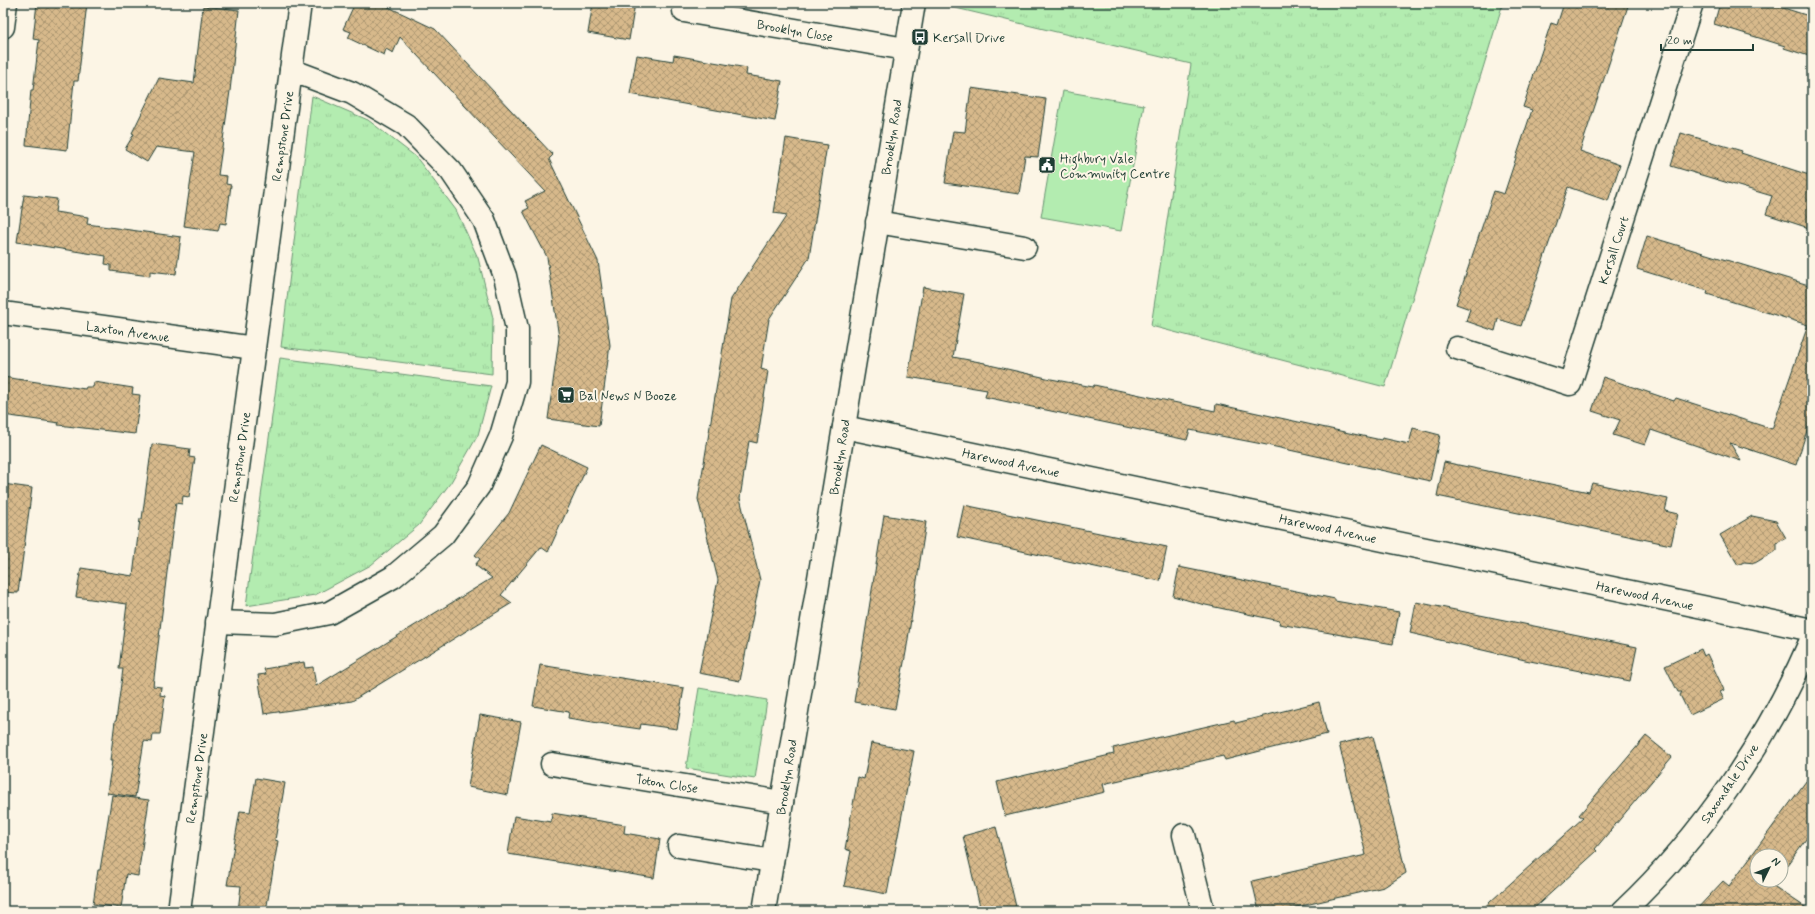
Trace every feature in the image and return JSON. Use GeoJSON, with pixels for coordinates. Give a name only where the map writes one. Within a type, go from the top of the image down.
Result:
{"type":"FeatureCollection","features":[{"type":"Feature","properties":{"kind":"street"},"geometry":{"type":"LineString","coordinates":[[3,27],[6,3]]}},
{"type":"Feature","properties":{"kind":"street","name":"Rempstone Drive"},"geometry":{"type":"LineString","coordinates":[[178,911],[300,3]]}},
{"type":"Feature","properties":{"kind":"street","name":"Brooklyn Road"},"geometry":{"type":"LineString","coordinates":[[764,911],[914,3]]}},
{"type":"Feature","properties":{"kind":"street","name":"Kersall Court"},"geometry":{"type":"LineString","coordinates":[[1457,348],[1570,384],[1692,3]]}},
{"type":"Feature","properties":{"kind":"street","name":"Brooklyn Close"},"geometry":{"type":"LineString","coordinates":[[684,11],[906,49]]}},
{"type":"Feature","properties":{"kind":"street"},"geometry":{"type":"LineString","coordinates":[[217,622],[275,624],[329,613],[394,576],[443,535],[479,486],[501,436],[517,382],[517,329],[506,276],[484,220],[451,171],[406,125],[352,93],[291,70]]}},
{"type":"Feature","properties":{"kind":"street"},"geometry":{"type":"LineString","coordinates":[[877,222],[1025,247]]}},
{"type":"Feature","properties":{"kind":"street","name":"Laxton Avenue"},"geometry":{"type":"LineString","coordinates":[[3,313],[254,348]]}},
{"type":"Feature","properties":{"kind":"street","name":"Harewood Avenue"},"geometry":{"type":"LineString","coordinates":[[844,427],[1812,630]]}},
{"type":"Feature","properties":{"kind":"street","name":"Saxondale Drive"},"geometry":{"type":"LineString","coordinates":[[1623,911],[1644,892],[1693,836],[1734,779],[1767,728],[1796,676],[1812,638]]}},
{"type":"Feature","properties":{"kind":"street","name":"Toton Close"},"geometry":{"type":"LineString","coordinates":[[552,764],[782,802]]}},
{"type":"Feature","properties":{"kind":"street"},"geometry":{"type":"LineString","coordinates":[[1184,835],[1203,911]]}},
{"type":"Feature","properties":{"kind":"street"},"geometry":{"type":"LineString","coordinates":[[680,846],[772,861]]}},
{"type":"Feature","properties":{"kind":"green space"},"geometry":{"type":"Polygon","coordinates":[[[944,3],[1503,3],[1385,387],[1151,326],[1191,64],[943,5],[944,3]]]}},
{"type":"Feature","properties":{"kind":"green space"},"geometry":{"type":"Polygon","coordinates":[[[1063,91],[1144,105],[1121,231],[1041,217],[1063,91]]]}},
{"type":"Feature","properties":{"kind":"green space"},"geometry":{"type":"Polygon","coordinates":[[[312,96],[368,120],[416,157],[456,210],[478,258],[493,318],[492,374],[281,347],[312,96]]]}},
{"type":"Feature","properties":{"kind":"green space"},"geometry":{"type":"Polygon","coordinates":[[[280,358],[491,386],[478,435],[451,482],[419,525],[371,565],[315,595],[246,606],[280,358]]]}},
{"type":"Feature","properties":{"kind":"green space"},"geometry":{"type":"Polygon","coordinates":[[[699,688],[767,700],[755,779],[686,768],[699,688]]]}},
{"type":"Feature","properties":{"kind":"building"},"geometry":{"type":"Polygon","coordinates":[[[37,3],[87,3],[78,81],[74,81],[67,150],[26,145],[31,90],[33,90],[39,40],[33,39],[37,3]]]}},
{"type":"Feature","properties":{"kind":"building"},"geometry":{"type":"Polygon","coordinates":[[[355,3],[380,3],[435,29],[553,155],[549,159],[598,261],[610,345],[599,426],[548,419],[559,338],[547,257],[523,211],[529,208],[525,201],[545,191],[400,37],[393,53],[386,49],[384,55],[348,38],[351,32],[343,29],[355,3]]]}},
{"type":"Feature","properties":{"kind":"building"},"geometry":{"type":"Polygon","coordinates":[[[593,3],[635,3],[629,40],[588,33],[593,3]]]}},
{"type":"Feature","properties":{"kind":"building"},"geometry":{"type":"Polygon","coordinates":[[[1564,3],[1629,3],[1580,151],[1620,165],[1608,201],[1568,187],[1521,326],[1498,319],[1495,331],[1466,321],[1470,309],[1456,304],[1494,191],[1504,194],[1532,110],[1523,107],[1551,23],[1557,25],[1564,3]]]}},
{"type":"Feature","properties":{"kind":"building"},"geometry":{"type":"Polygon","coordinates":[[[1720,3],[1768,3],[1812,17],[1812,57],[1784,48],[1785,46],[1714,24],[1720,3]]]}},
{"type":"Feature","properties":{"kind":"building"},"geometry":{"type":"Polygon","coordinates":[[[203,6],[239,10],[230,91],[218,175],[227,176],[226,184],[231,185],[226,224],[220,223],[218,231],[184,226],[195,152],[156,147],[147,162],[125,149],[134,134],[132,133],[159,78],[194,83],[203,6]]]}},
{"type":"Feature","properties":{"kind":"building"},"geometry":{"type":"Polygon","coordinates":[[[637,55],[673,61],[674,55],[747,68],[746,75],[782,81],[775,121],[630,94],[637,55]]]}},
{"type":"Feature","properties":{"kind":"building"},"geometry":{"type":"Polygon","coordinates":[[[971,88],[1046,99],[1038,157],[1025,156],[1019,194],[945,183],[953,131],[965,132],[971,88]]]}},
{"type":"Feature","properties":{"kind":"building"},"geometry":{"type":"Polygon","coordinates":[[[1681,133],[1742,151],[1741,153],[1812,176],[1812,229],[1766,214],[1772,196],[1671,166],[1681,133]]]}},
{"type":"Feature","properties":{"kind":"building"},"geometry":{"type":"Polygon","coordinates":[[[786,138],[827,145],[809,258],[769,319],[761,369],[768,371],[757,443],[749,441],[740,498],[760,580],[740,681],[699,673],[718,580],[698,499],[731,299],[787,215],[774,213],[786,138]]]}},
{"type":"Feature","properties":{"kind":"building"},"geometry":{"type":"Polygon","coordinates":[[[24,195],[57,199],[55,212],[88,217],[87,224],[181,237],[176,274],[150,271],[150,276],[111,271],[111,265],[105,264],[106,256],[17,242],[24,195]]]}},
{"type":"Feature","properties":{"kind":"building"},"geometry":{"type":"Polygon","coordinates":[[[1647,236],[1812,286],[1812,415],[1796,465],[1730,443],[1741,461],[1651,430],[1645,445],[1613,435],[1620,420],[1592,411],[1603,377],[1674,401],[1676,398],[1772,429],[1808,325],[1707,294],[1708,291],[1637,269],[1647,236]]]}},
{"type":"Feature","properties":{"kind":"building"},"geometry":{"type":"Polygon","coordinates":[[[923,287],[964,294],[953,357],[1051,379],[1093,387],[1094,385],[1215,411],[1216,404],[1381,440],[1382,438],[1409,444],[1413,428],[1440,435],[1430,481],[1262,444],[1190,430],[1187,440],[985,397],[987,390],[908,377],[923,287]]]}},
{"type":"Feature","properties":{"kind":"building"},"geometry":{"type":"Polygon","coordinates":[[[3,377],[85,389],[86,387],[93,387],[94,382],[133,388],[132,394],[140,395],[135,434],[58,425],[59,423],[3,415],[3,377]]]}},
{"type":"Feature","properties":{"kind":"building"},"geometry":{"type":"Polygon","coordinates":[[[152,444],[190,449],[189,457],[195,458],[189,497],[183,496],[182,504],[176,503],[169,556],[153,686],[161,687],[160,695],[165,696],[160,734],[153,734],[152,742],[144,741],[135,797],[107,793],[112,761],[110,761],[115,721],[123,669],[119,669],[127,604],[76,597],[81,568],[133,576],[152,444]]]}},
{"type":"Feature","properties":{"kind":"building"},"geometry":{"type":"Polygon","coordinates":[[[541,445],[587,467],[548,552],[541,547],[501,595],[512,603],[352,701],[264,714],[258,675],[266,674],[264,669],[304,662],[305,668],[313,667],[316,686],[492,578],[475,565],[480,559],[475,555],[509,513],[541,445]]]}},
{"type":"Feature","properties":{"kind":"building"},"geometry":{"type":"Polygon","coordinates":[[[1444,462],[1589,492],[1592,483],[1668,499],[1665,511],[1678,514],[1671,545],[1437,496],[1444,462]]]}},
{"type":"Feature","properties":{"kind":"building"},"geometry":{"type":"Polygon","coordinates":[[[3,484],[32,488],[18,593],[3,592],[3,484]]]}},
{"type":"Feature","properties":{"kind":"building"},"geometry":{"type":"Polygon","coordinates":[[[964,505],[1167,547],[1160,581],[957,537],[964,505]]]}},
{"type":"Feature","properties":{"kind":"building"},"geometry":{"type":"Polygon","coordinates":[[[884,515],[926,522],[906,652],[895,709],[854,702],[884,515]]]}},
{"type":"Feature","properties":{"kind":"building"},"geometry":{"type":"Polygon","coordinates":[[[1752,516],[1776,521],[1786,538],[1777,543],[1777,550],[1755,563],[1744,562],[1738,565],[1720,535],[1752,516]]]}},
{"type":"Feature","properties":{"kind":"building"},"geometry":{"type":"Polygon","coordinates":[[[1179,567],[1335,599],[1335,601],[1399,612],[1393,644],[1279,624],[1280,621],[1201,604],[1173,596],[1179,567]]]}},
{"type":"Feature","properties":{"kind":"building"},"geometry":{"type":"Polygon","coordinates":[[[1416,602],[1637,647],[1630,681],[1525,660],[1410,633],[1416,602]]]}},
{"type":"Feature","properties":{"kind":"building"},"geometry":{"type":"Polygon","coordinates":[[[1701,649],[1704,656],[1707,654],[1724,690],[1720,692],[1724,699],[1690,715],[1680,695],[1682,692],[1678,692],[1665,666],[1701,649]]]}},
{"type":"Feature","properties":{"kind":"building"},"geometry":{"type":"Polygon","coordinates":[[[540,665],[684,688],[677,729],[641,724],[640,729],[605,724],[568,718],[569,712],[533,706],[540,665]]]}},
{"type":"Feature","properties":{"kind":"building"},"geometry":{"type":"Polygon","coordinates":[[[1319,702],[1327,734],[1225,760],[1223,756],[1103,784],[1105,792],[1005,816],[997,782],[1114,754],[1113,748],[1234,720],[1236,723],[1319,702]]]}},
{"type":"Feature","properties":{"kind":"building"},"geometry":{"type":"Polygon","coordinates":[[[480,715],[521,722],[508,795],[468,787],[480,715]]]}},
{"type":"Feature","properties":{"kind":"building"},"geometry":{"type":"Polygon","coordinates":[[[1373,736],[1406,873],[1384,887],[1279,911],[1259,911],[1252,881],[1366,855],[1339,744],[1373,736]]]}},
{"type":"Feature","properties":{"kind":"building"},"geometry":{"type":"Polygon","coordinates":[[[1646,736],[1672,757],[1595,849],[1597,851],[1531,911],[1480,911],[1583,818],[1579,815],[1646,736]]]}},
{"type":"Feature","properties":{"kind":"building"},"geometry":{"type":"Polygon","coordinates":[[[871,743],[914,751],[887,894],[844,886],[851,851],[845,849],[858,777],[864,779],[871,743]]]}},
{"type":"Feature","properties":{"kind":"building"},"geometry":{"type":"Polygon","coordinates":[[[1812,773],[1812,831],[1789,862],[1789,848],[1757,848],[1812,773]]]}},
{"type":"Feature","properties":{"kind":"building"},"geometry":{"type":"Polygon","coordinates":[[[256,778],[285,783],[275,840],[278,841],[266,911],[238,911],[241,886],[227,885],[240,811],[250,812],[256,778]]]}},
{"type":"Feature","properties":{"kind":"building"},"geometry":{"type":"Polygon","coordinates":[[[112,795],[149,800],[138,876],[126,874],[121,908],[93,904],[112,795]]]}},
{"type":"Feature","properties":{"kind":"building"},"geometry":{"type":"Polygon","coordinates":[[[552,813],[625,825],[624,833],[660,839],[654,878],[508,854],[514,816],[551,822],[552,813]]]}},
{"type":"Feature","properties":{"kind":"building"},"geometry":{"type":"Polygon","coordinates":[[[996,827],[1017,911],[981,911],[963,836],[996,827]]]}},
{"type":"Feature","properties":{"kind":"building"},"geometry":{"type":"Polygon","coordinates":[[[1749,859],[1749,888],[1776,888],[1811,911],[1695,911],[1723,881],[1729,886],[1749,859]]]}},
{"type":"Feature","properties":{"kind":"place","name":"Kersall Drive"},"geometry":{"type":"Point","coordinates":[920,37]}},
{"type":"Feature","properties":{"kind":"place","name":"Highbury Vale Community Centre"},"geometry":{"type":"Point","coordinates":[1047,165]}},
{"type":"Feature","properties":{"kind":"place","name":"Bal News N Booze"},"geometry":{"type":"Point","coordinates":[566,395]}}]}
